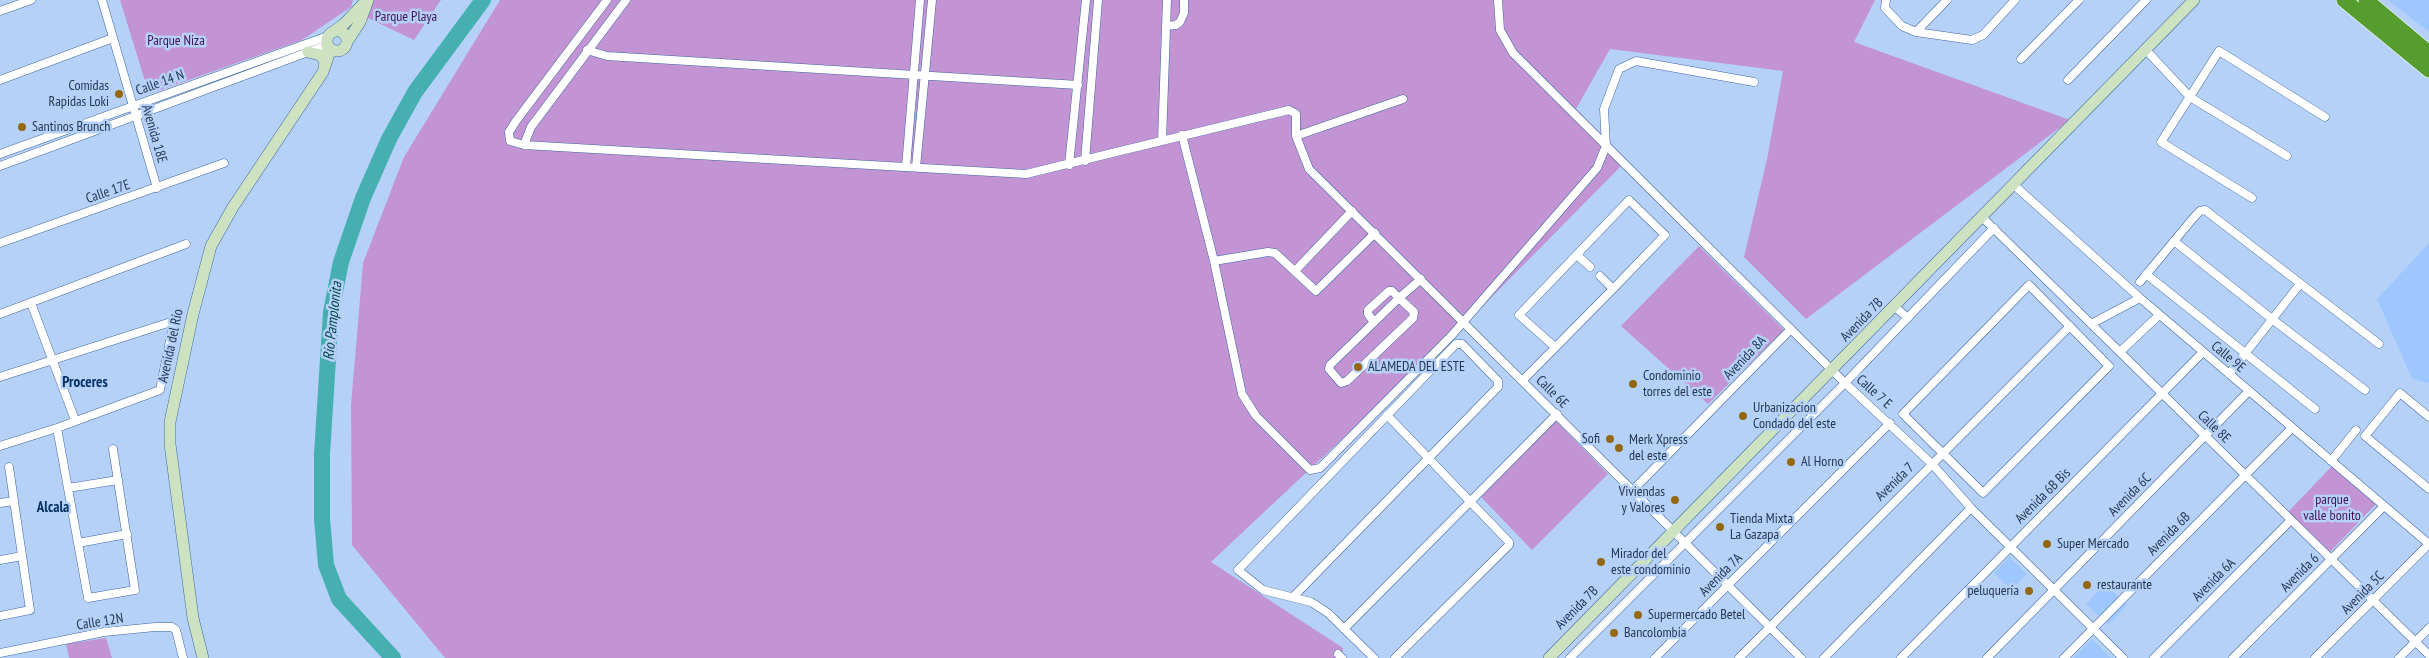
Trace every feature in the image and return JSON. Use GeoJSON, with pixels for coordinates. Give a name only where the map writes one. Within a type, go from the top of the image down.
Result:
{"type":"FeatureCollection","features":[{"type":"Feature","properties":{"kind":"highway"},"geometry":{"type":"LineString","coordinates":[[2344,0],[2429,70]]}},
{"type":"Feature","properties":{"kind":"highway"},"geometry":{"type":"LineString","coordinates":[[2366,0],[2429,53]]}},
{"type":"Feature","properties":{"kind":"street"},"geometry":{"type":"LineString","coordinates":[[0,11],[31,0]]}},
{"type":"Feature","properties":{"kind":"street","name":"Avenida 18E"},"geometry":{"type":"LineString","coordinates":[[102,0],[157,188]]}},
{"type":"Feature","properties":{"kind":"street"},"geometry":{"type":"LineString","coordinates":[[323,72],[329,54],[329,37],[367,0]]}},
{"type":"Feature","properties":{"kind":"street"},"geometry":{"type":"LineString","coordinates":[[323,72],[333,66],[360,22],[367,0]]}},
{"type":"Feature","properties":{"kind":"street"},"geometry":{"type":"LineString","coordinates":[[607,0],[516,121],[509,132],[510,141],[524,146],[1026,174],[1069,165],[1182,135],[1214,261],[1242,394],[1256,416],[1310,470],[1320,468],[1464,322],[1536,236],[1597,168],[1606,146],[1606,102],[1619,69],[1628,63],[1636,61],[1754,82]]}},
{"type":"Feature","properties":{"kind":"street"},"geometry":{"type":"LineString","coordinates":[[524,146],[531,127],[626,0]]}},
{"type":"Feature","properties":{"kind":"street"},"geometry":{"type":"LineString","coordinates":[[906,167],[920,0]]}},
{"type":"Feature","properties":{"kind":"street"},"geometry":{"type":"LineString","coordinates":[[916,167],[932,0]]}},
{"type":"Feature","properties":{"kind":"street"},"geometry":{"type":"LineString","coordinates":[[1069,165],[1086,0]]}},
{"type":"Feature","properties":{"kind":"street"},"geometry":{"type":"LineString","coordinates":[[1085,161],[1098,0]]}},
{"type":"Feature","properties":{"kind":"street"},"geometry":{"type":"LineString","coordinates":[[1162,141],[1167,0]]}},
{"type":"Feature","properties":{"kind":"street"},"geometry":{"type":"LineString","coordinates":[[1166,26],[1176,25],[1180,22],[1184,13],[1184,0]]}},
{"type":"Feature","properties":{"kind":"street","name":"Calle 7 E"},"geometry":{"type":"LineString","coordinates":[[1498,0],[1500,30],[1513,53],[1520,61],[1845,383],[1932,464],[1971,508],[2123,658]]}},
{"type":"Feature","properties":{"kind":"street"},"geometry":{"type":"LineString","coordinates":[[1886,0],[1885,8],[1902,26],[1916,32],[1972,40],[1978,39],[2015,0]]}},
{"type":"Feature","properties":{"kind":"street"},"geometry":{"type":"LineString","coordinates":[[1916,32],[1947,0]]}},
{"type":"Feature","properties":{"kind":"street"},"geometry":{"type":"LineString","coordinates":[[2020,58],[2079,0]]}},
{"type":"Feature","properties":{"kind":"street"},"geometry":{"type":"LineString","coordinates":[[2068,80],[2146,0]]}},
{"type":"Feature","properties":{"kind":"street","name":"Avenida 7B"},"geometry":{"type":"LineString","coordinates":[[1549,658],[1833,371],[2146,50],[2191,1]]}},
{"type":"Feature","properties":{"kind":"street"},"geometry":{"type":"LineString","coordinates":[[329,37],[342,32],[346,37],[344,46]]}},
{"type":"Feature","properties":{"kind":"street"},"geometry":{"type":"LineString","coordinates":[[329,37],[333,50],[344,46]]}},
{"type":"Feature","properties":{"kind":"street","name":"Calle 14 N"},"geometry":{"type":"LineString","coordinates":[[0,166],[308,52],[329,37]]}},
{"type":"Feature","properties":{"kind":"street","name":"Calle 14 N"},"geometry":{"type":"LineString","coordinates":[[0,154],[133,105],[329,37]]}},
{"type":"Feature","properties":{"kind":"street"},"geometry":{"type":"LineString","coordinates":[[0,80],[113,38]]}},
{"type":"Feature","properties":{"kind":"street"},"geometry":{"type":"LineString","coordinates":[[587,50],[607,56],[1078,85]]}},
{"type":"Feature","properties":{"kind":"street"},"geometry":{"type":"LineString","coordinates":[[2146,50],[2190,97],[2287,156]]}},
{"type":"Feature","properties":{"kind":"street"},"geometry":{"type":"LineString","coordinates":[[2252,198],[2161,142],[2219,51],[2325,117]]}},
{"type":"Feature","properties":{"kind":"street"},"geometry":{"type":"LineString","coordinates":[[308,52],[317,54],[325,61],[323,72]]}},
{"type":"Feature","properties":{"kind":"street","name":"Avenida del Río"},"geometry":{"type":"LineString","coordinates":[[203,658],[194,618],[170,444],[170,422],[193,314],[211,246],[233,207],[323,72]]}},
{"type":"Feature","properties":{"kind":"street"},"geometry":{"type":"LineString","coordinates":[[1296,136],[1402,99]]}},
{"type":"Feature","properties":{"kind":"street","name":"Calle 6E"},"geometry":{"type":"LineString","coordinates":[[1182,135],[1289,110],[1296,114],[1296,136],[1309,170],[1375,233],[1801,658]]}},
{"type":"Feature","properties":{"kind":"street","name":"Calle 17E"},"geometry":{"type":"LineString","coordinates":[[0,242],[224,163]]}},
{"type":"Feature","properties":{"kind":"street","name":"Calle 9E"},"geometry":{"type":"LineString","coordinates":[[2014,185],[2159,315],[2429,544]]}},
{"type":"Feature","properties":{"kind":"street"},"geometry":{"type":"LineString","coordinates":[[1523,380],[1665,235],[1629,200],[1519,315],[1555,347]]}},
{"type":"Feature","properties":{"kind":"street"},"geometry":{"type":"LineString","coordinates":[[2140,282],[2200,211],[2205,210],[2379,344]]}},
{"type":"Feature","properties":{"kind":"street"},"geometry":{"type":"LineString","coordinates":[[1295,271],[1352,212]]}},
{"type":"Feature","properties":{"kind":"street","name":"Calle 8E"},"geometry":{"type":"LineString","coordinates":[[1982,217],[2429,655]]}},
{"type":"Feature","properties":{"kind":"street"},"geometry":{"type":"LineString","coordinates":[[1570,658],[1845,383],[1994,228]]}},
{"type":"Feature","properties":{"kind":"street"},"geometry":{"type":"LineString","coordinates":[[1214,261],[1268,252],[1275,253],[1316,291],[1375,233]]}},
{"type":"Feature","properties":{"kind":"street"},"geometry":{"type":"LineString","coordinates":[[2174,241],[2365,390]]}},
{"type":"Feature","properties":{"kind":"street"},"geometry":{"type":"LineString","coordinates":[[0,314],[186,244]]}},
{"type":"Feature","properties":{"kind":"street"},"geometry":{"type":"LineString","coordinates":[[1577,255],[1590,267]]}},
{"type":"Feature","properties":{"kind":"street"},"geometry":{"type":"LineString","coordinates":[[2146,274],[2315,410]]}},
{"type":"Feature","properties":{"kind":"street"},"geometry":{"type":"LineString","coordinates":[[1600,276],[1613,289]]}},
{"type":"Feature","properties":{"kind":"street"},"geometry":{"type":"LineString","coordinates":[[1374,322],[1368,314],[1368,310],[1388,291],[1392,290],[1399,298],[1414,312],[1413,318],[1347,381],[1341,382],[1329,367],[1399,298],[1421,279]]}},
{"type":"Feature","properties":{"kind":"street"},"geometry":{"type":"LineString","coordinates":[[2228,374],[2300,284]]}},
{"type":"Feature","properties":{"kind":"street"},"geometry":{"type":"LineString","coordinates":[[2028,285],[2070,326],[2109,366],[1983,493],[1903,414],[2028,285]]}},
{"type":"Feature","properties":{"kind":"street"},"geometry":{"type":"LineString","coordinates":[[2091,324],[2140,298]]}},
{"type":"Feature","properties":{"kind":"street"},"geometry":{"type":"LineString","coordinates":[[31,303],[75,420]]}},
{"type":"Feature","properties":{"kind":"street"},"geometry":{"type":"LineString","coordinates":[[1895,307],[1908,318]]}},
{"type":"Feature","properties":{"kind":"street"},"geometry":{"type":"LineString","coordinates":[[2120,352],[2159,315]]}},
{"type":"Feature","properties":{"kind":"street"},"geometry":{"type":"LineString","coordinates":[[0,377],[51,359],[174,321],[160,390],[57,428],[0,446]]}},
{"type":"Feature","properties":{"kind":"street","name":"Avenida 7"},"geometry":{"type":"LineString","coordinates":[[1739,658],[1904,490],[2070,326]]}},
{"type":"Feature","properties":{"kind":"street","name":"Avenida 8A"},"geometry":{"type":"LineString","coordinates":[[1633,490],[1791,329]]}},
{"type":"Feature","properties":{"kind":"street"},"geometry":{"type":"LineString","coordinates":[[1294,596],[1498,387],[1498,381],[1458,344],[1238,570],[1262,590],[1294,596],[1311,602],[1328,613],[1374,658]]}},
{"type":"Feature","properties":{"kind":"street","name":"Avenida 6B Bis"},"geometry":{"type":"LineString","coordinates":[[1901,658],[2203,352]]}},
{"type":"Feature","properties":{"kind":"street","name":"Avenida 6C"},"geometry":{"type":"LineString","coordinates":[[1987,658],[2250,391]]}},
{"type":"Feature","properties":{"kind":"street"},"geometry":{"type":"LineString","coordinates":[[2429,416],[2400,393],[2365,436],[2429,489]]}},
{"type":"Feature","properties":{"kind":"street"},"geometry":{"type":"LineString","coordinates":[[1344,629],[1557,414]]}},
{"type":"Feature","properties":{"kind":"street"},"geometry":{"type":"LineString","coordinates":[[1387,415],[1508,538],[1509,545],[1395,658]]}},
{"type":"Feature","properties":{"kind":"street","name":"Avenida 7A"},"geometry":{"type":"LineString","coordinates":[[1655,658],[1890,424]]}},
{"type":"Feature","properties":{"kind":"street"},"geometry":{"type":"LineString","coordinates":[[57,428],[88,598],[135,590],[113,449]]}},
{"type":"Feature","properties":{"kind":"street","name":"Avenida 6B"},"geometry":{"type":"LineString","coordinates":[[2064,658],[2292,428]]}},
{"type":"Feature","properties":{"kind":"street"},"geometry":{"type":"LineString","coordinates":[[2331,461],[2356,430]]}},
{"type":"Feature","properties":{"kind":"street"},"geometry":{"type":"LineString","coordinates":[[0,616],[30,610],[8,467]]}},
{"type":"Feature","properties":{"kind":"street"},"geometry":{"type":"LineString","coordinates":[[68,488],[118,480]]}},
{"type":"Feature","properties":{"kind":"street"},"geometry":{"type":"LineString","coordinates":[[0,503],[14,501]]}},
{"type":"Feature","properties":{"kind":"street","name":"Avenida 6"},"geometry":{"type":"LineString","coordinates":[[2233,658],[2384,506]]}},
{"type":"Feature","properties":{"kind":"street"},"geometry":{"type":"LineString","coordinates":[[1824,658],[1971,508]]}},
{"type":"Feature","properties":{"kind":"street","name":"Avenida 6A"},"geometry":{"type":"LineString","coordinates":[[2154,658],[2291,520]]}},
{"type":"Feature","properties":{"kind":"street"},"geometry":{"type":"LineString","coordinates":[[78,543],[126,534]]}},
{"type":"Feature","properties":{"kind":"street","name":"Avenida 5C"},"geometry":{"type":"LineString","coordinates":[[2315,658],[2429,544]]}},
{"type":"Feature","properties":{"kind":"street"},"geometry":{"type":"LineString","coordinates":[[0,560],[22,556]]}},
{"type":"Feature","properties":{"kind":"street"},"geometry":{"type":"LineString","coordinates":[[1600,606],[1612,616]]}},
{"type":"Feature","properties":{"kind":"street","name":"Calle 12N"},"geometry":{"type":"LineString","coordinates":[[0,653],[104,632],[172,627],[176,630],[183,658]]}},
{"type":"Feature","properties":{"kind":"street"},"geometry":{"type":"LineString","coordinates":[[2399,658],[2429,628]]}},
{"type":"Feature","properties":{"kind":"shaded area"},"geometry":{"type":"Polygon","coordinates":[[[2388,0],[2429,0],[2429,32],[2388,0]]]}},
{"type":"Feature","properties":{"kind":"shaded area"},"geometry":{"type":"Polygon","coordinates":[[[2429,243],[2429,383],[2412,379],[2377,299],[2429,243]]]}},
{"type":"Feature","properties":{"kind":"shaded area"},"geometry":{"type":"Polygon","coordinates":[[[2009,557],[2027,574],[2011,590],[1994,573],[2009,557]]]}},
{"type":"Feature","properties":{"kind":"shaded area"},"geometry":{"type":"Polygon","coordinates":[[[2105,584],[2127,605],[2108,625],[2086,604],[2105,584]]]}},
{"type":"Feature","properties":{"kind":"shaded area"},"geometry":{"type":"Polygon","coordinates":[[[2092,639],[2111,658],[2074,658],[2092,639]]]}},
{"type":"Feature","properties":{"kind":"green space","name":"Parque Niza"},"geometry":{"type":"Polygon","coordinates":[[[120,0],[353,0],[351,7],[302,40],[149,94],[120,0]]]}},
{"type":"Feature","properties":{"kind":"green space","name":"Parque Playa"},"geometry":{"type":"Polygon","coordinates":[[[373,0],[441,0],[414,40],[366,17],[373,0]]]}},
{"type":"Feature","properties":{"kind":"green space"},"geometry":{"type":"Polygon","coordinates":[[[500,0],[1875,0],[1854,42],[2070,120],[1806,319],[1744,257],[1767,159],[1783,71],[1610,49],[1576,109],[1627,160],[1474,315],[1211,562],[1343,648],[1342,658],[445,658],[352,545],[351,405],[363,263],[404,157],[500,0]]]}},
{"type":"Feature","properties":{"kind":"green space"},"geometry":{"type":"Polygon","coordinates":[[[1699,246],[1784,330],[1708,404],[1621,326],[1699,246]]]}},
{"type":"Feature","properties":{"kind":"green space"},"geometry":{"type":"Polygon","coordinates":[[[1556,421],[1608,474],[1532,550],[1480,496],[1556,421]]]}},
{"type":"Feature","properties":{"kind":"green space","name":"parque valle bonito"},"geometry":{"type":"Polygon","coordinates":[[[2332,466],[2376,504],[2330,552],[2288,512],[2332,466]]]}},
{"type":"Feature","properties":{"kind":"green space"},"geometry":{"type":"Polygon","coordinates":[[[106,638],[112,658],[69,658],[66,644],[106,638]]]}},
{"type":"Feature","properties":{"kind":"waterway","name":"Río Pamplonita"},"geometry":{"type":"LineString","coordinates":[[393,658],[339,599],[326,565],[322,519],[322,454],[331,312],[341,262],[363,198],[389,139],[415,92],[483,0]]}},
{"type":"Feature","properties":{"kind":"place","name":"Comidas Rapidas Loki"},"geometry":{"type":"Point","coordinates":[119,94]}},
{"type":"Feature","properties":{"kind":"place","name":"Santinos Brunch"},"geometry":{"type":"Point","coordinates":[22,127]}},
{"type":"Feature","properties":{"kind":"place","name":"ALAMEDA DEL ESTE"},"geometry":{"type":"Point","coordinates":[1358,367]}},
{"type":"Feature","properties":{"kind":"place","name":"Condominio torres del este"},"geometry":{"type":"Point","coordinates":[1633,384]}},
{"type":"Feature","properties":{"kind":"place","name":"Urbanizacion Condado del este"},"geometry":{"type":"Point","coordinates":[1743,416]}},
{"type":"Feature","properties":{"kind":"place","name":"Sofi"},"geometry":{"type":"Point","coordinates":[1610,439]}},
{"type":"Feature","properties":{"kind":"place","name":"Merk Xpress del este"},"geometry":{"type":"Point","coordinates":[1619,448]}},
{"type":"Feature","properties":{"kind":"place","name":"Al Horno"},"geometry":{"type":"Point","coordinates":[1791,462]}},
{"type":"Feature","properties":{"kind":"place","name":"Viviendas y Valores"},"geometry":{"type":"Point","coordinates":[1675,500]}},
{"type":"Feature","properties":{"kind":"place","name":"Tienda Mixta La Gazapa"},"geometry":{"type":"Point","coordinates":[1720,527]}},
{"type":"Feature","properties":{"kind":"place","name":"Super Mercado"},"geometry":{"type":"Point","coordinates":[2047,544]}},
{"type":"Feature","properties":{"kind":"place","name":"Mirador del este condominio"},"geometry":{"type":"Point","coordinates":[1601,562]}},
{"type":"Feature","properties":{"kind":"place","name":"restaurante"},"geometry":{"type":"Point","coordinates":[2087,585]}},
{"type":"Feature","properties":{"kind":"place","name":"peluquería"},"geometry":{"type":"Point","coordinates":[2029,591]}},
{"type":"Feature","properties":{"kind":"place","name":"Supermercado Betel"},"geometry":{"type":"Point","coordinates":[1638,615]}},
{"type":"Feature","properties":{"kind":"place","name":"Bancolombia"},"geometry":{"type":"Point","coordinates":[1614,633]}},
{"type":"Feature","properties":{"kind":"district","name":"Proceres"},"geometry":{"type":"Point","coordinates":[85,383]}},
{"type":"Feature","properties":{"kind":"district","name":"Alcala"},"geometry":{"type":"Point","coordinates":[53,508]}}]}
